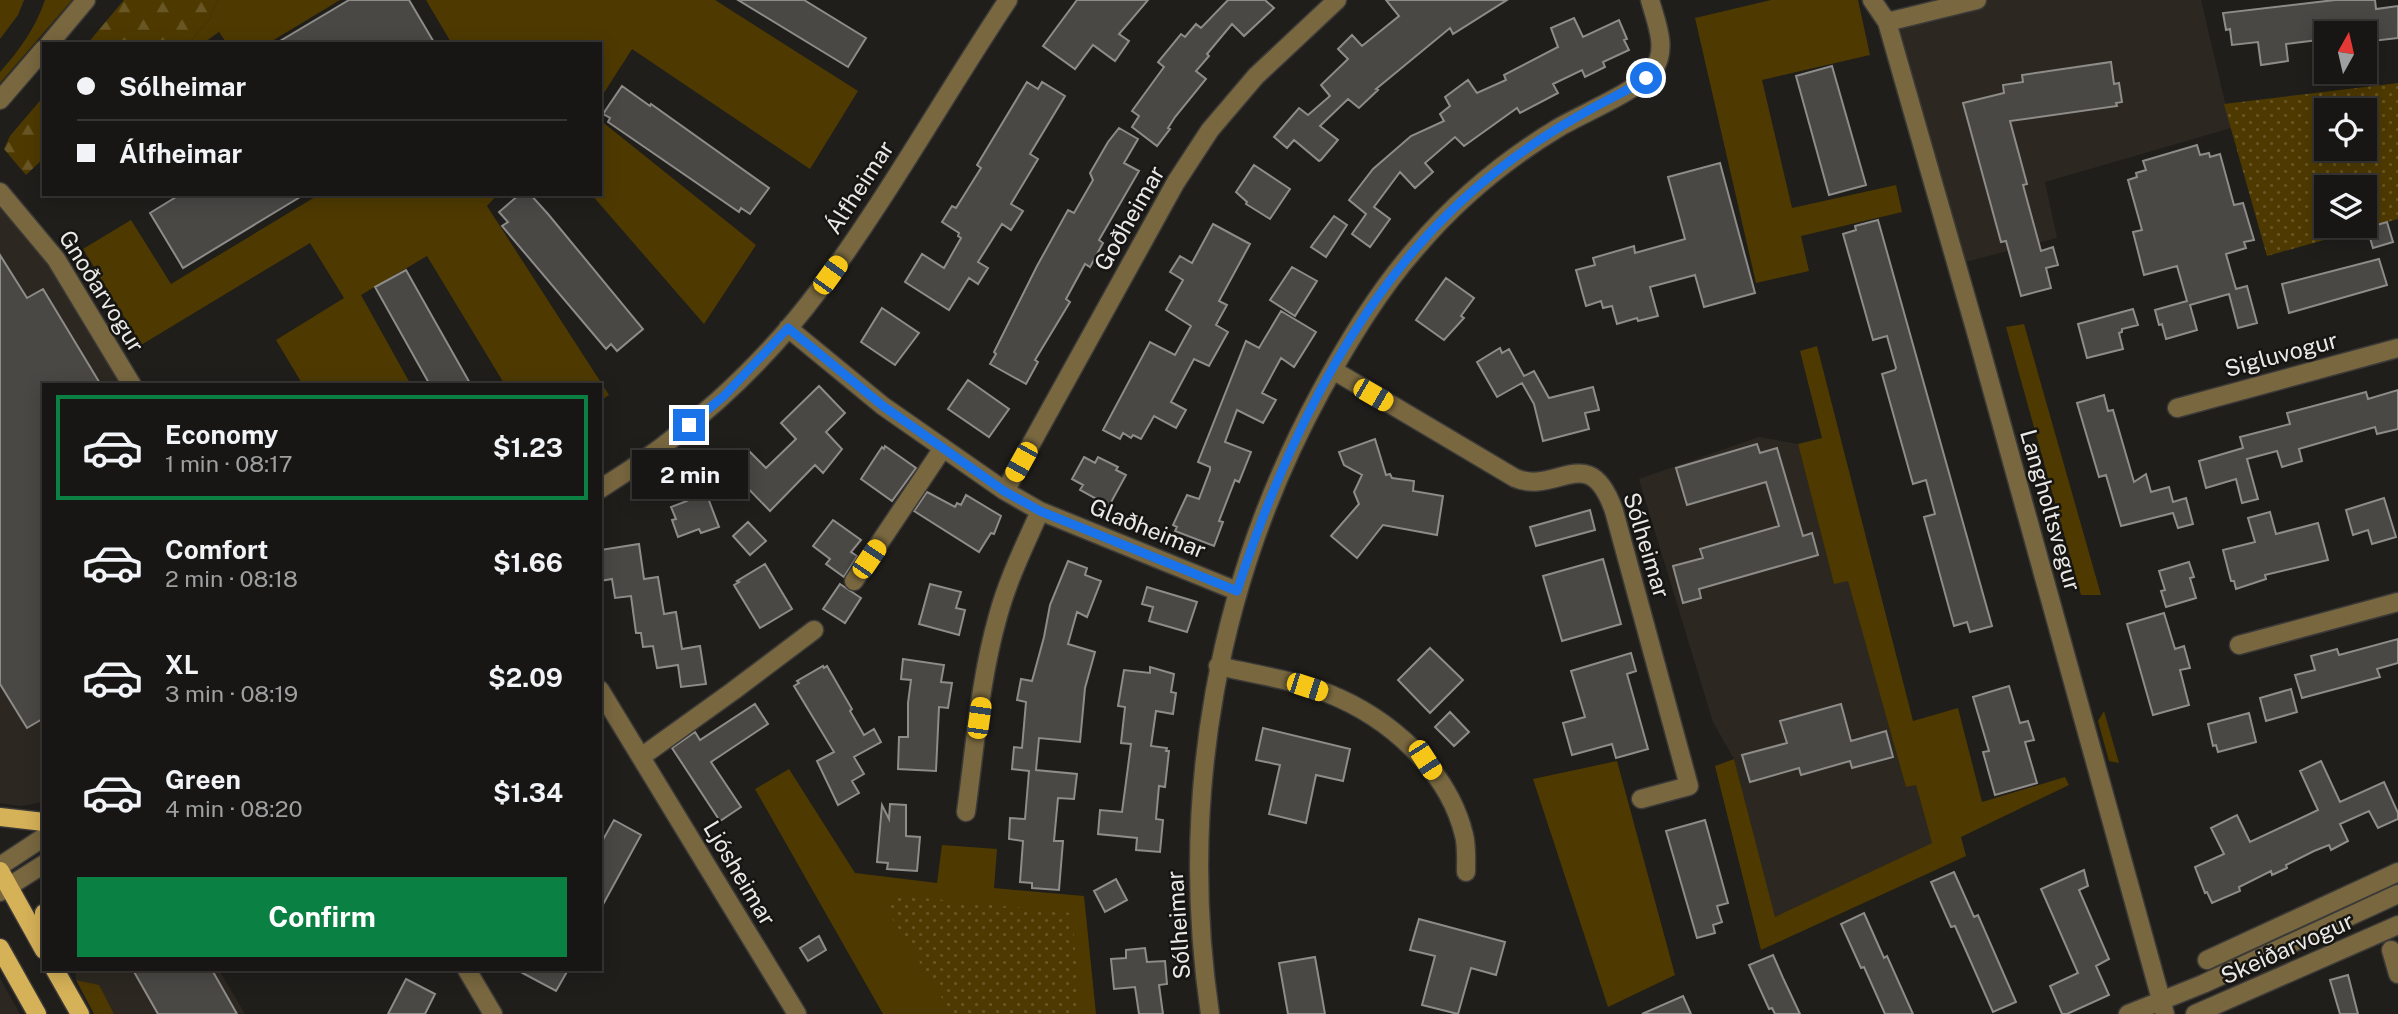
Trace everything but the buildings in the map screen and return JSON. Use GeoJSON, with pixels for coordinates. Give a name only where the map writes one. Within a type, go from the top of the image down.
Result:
{"type":"FeatureCollection","features":[{"type":"Feature","properties":{"kind":"main road"},"geometry":{"type":"LineString","coordinates":[[0,817],[42,822]]}},
{"type":"Feature","properties":{"kind":"main road"},"geometry":{"type":"LineString","coordinates":[[2,879],[42,947]]}},
{"type":"Feature","properties":{"kind":"main road"},"geometry":{"type":"LineString","coordinates":[[0,948],[37,1014]]}},
{"type":"Feature","properties":{"kind":"main road"},"geometry":{"type":"LineString","coordinates":[[56,971],[80,1014]]}},
{"type":"Feature","properties":{"kind":"street"},"geometry":{"type":"LineString","coordinates":[[50,42],[86,0]]}},
{"type":"Feature","properties":{"kind":"street","name":"Álfheimar"},"geometry":{"type":"LineString","coordinates":[[602,488],[671,440],[724,396],[818,292],[860,232],[1008,0]]}},
{"type":"Feature","properties":{"kind":"street","name":"Goðheimar"},"geometry":{"type":"LineString","coordinates":[[1004,491],[1176,182],[1210,130],[1256,76],[1336,0]]}},
{"type":"Feature","properties":{"kind":"street","name":"Sólheimar"},"geometry":{"type":"LineString","coordinates":[[1210,1014],[1200,926],[1199,822],[1209,718],[1218,666],[1237,591],[1269,500],[1293,445],[1333,370],[1393,276],[1434,229],[1468,195],[1523,151],[1592,108],[1629,90],[1654,70],[1661,43],[1650,0]]}},
{"type":"Feature","properties":{"kind":"street","name":"Langholtsvegur"},"geometry":{"type":"LineString","coordinates":[[1872,0],[1887,21],[2164,1008]]}},
{"type":"Feature","properties":{"kind":"street"},"geometry":{"type":"LineString","coordinates":[[1891,0],[1887,21],[1977,0]]}},
{"type":"Feature","properties":{"kind":"street"},"geometry":{"type":"LineString","coordinates":[[0,100],[42,51]]}},
{"type":"Feature","properties":{"kind":"street","name":"Gnoðarvogur"},"geometry":{"type":"LineString","coordinates":[[0,192],[56,259],[131,383]]}},
{"type":"Feature","properties":{"kind":"street","name":"Glaðheimar"},"geometry":{"type":"LineString","coordinates":[[788,328],[883,406],[1004,491],[1040,511],[1237,591]]}},
{"type":"Feature","properties":{"kind":"street","name":"Sigluvogur"},"geometry":{"type":"LineString","coordinates":[[2176,408],[2398,348]]}},
{"type":"Feature","properties":{"kind":"street","name":"Sólheimar"},"geometry":{"type":"LineString","coordinates":[[1333,370],[1523,481],[1540,481],[1579,473],[1590,476],[1604,488],[1614,511],[1689,786],[1642,799]]}},
{"type":"Feature","properties":{"kind":"street"},"geometry":{"type":"LineString","coordinates":[[854,581],[943,448]]}},
{"type":"Feature","properties":{"kind":"street"},"geometry":{"type":"LineString","coordinates":[[966,812],[986,671],[998,616],[1014,570],[1040,511]]}},
{"type":"Feature","properties":{"kind":"street"},"geometry":{"type":"LineString","coordinates":[[2239,645],[2398,602]]}},
{"type":"Feature","properties":{"kind":"street"},"geometry":{"type":"LineString","coordinates":[[641,757],[814,630]]}},
{"type":"Feature","properties":{"kind":"street"},"geometry":{"type":"LineString","coordinates":[[1218,666],[1285,680],[1328,694],[1398,734],[1425,760],[1450,799],[1464,836],[1466,872]]}},
{"type":"Feature","properties":{"kind":"street","name":"Ljósheimar"},"geometry":{"type":"LineString","coordinates":[[602,693],[797,1014]]}},
{"type":"Feature","properties":{"kind":"street"},"geometry":{"type":"LineString","coordinates":[[2,879],[42,839]]}},
{"type":"Feature","properties":{"kind":"street"},"geometry":{"type":"LineString","coordinates":[[2,879],[42,865]]}},
{"type":"Feature","properties":{"kind":"street","name":"Skeiðarvogur"},"geometry":{"type":"LineString","coordinates":[[2207,960],[2398,872]]}},
{"type":"Feature","properties":{"kind":"street","name":"Skeiðarvogur"},"geometry":{"type":"LineString","coordinates":[[2128,1014],[2164,1008],[2264,956],[2398,894]]}},
{"type":"Feature","properties":{"kind":"street","name":"Skeiðarvogur"},"geometry":{"type":"LineString","coordinates":[[2195,1014],[2398,925]]}},
{"type":"Feature","properties":{"kind":"street","name":"Skeiðarvogur"},"geometry":{"type":"LineString","coordinates":[[2257,937],[2264,956]]}},
{"type":"Feature","properties":{"kind":"street"},"geometry":{"type":"LineString","coordinates":[[2391,950],[2398,974]]}},
{"type":"Feature","properties":{"kind":"street"},"geometry":{"type":"LineString","coordinates":[[468,971],[493,1014]]}},
{"type":"Feature","properties":{"kind":"shaded area"},"geometry":{"type":"Polygon","coordinates":[[[1978,0],[2201,0],[2231,128],[2045,182],[2057,238],[1954,265],[1887,16],[1978,0]]]}},
{"type":"Feature","properties":{"kind":"shaded area"},"geometry":{"type":"Polygon","coordinates":[[[0,208],[8,212],[45,255],[122,383],[42,383],[42,802],[21,806],[0,803],[0,208]]]}},
{"type":"Feature","properties":{"kind":"shaded area"},"geometry":{"type":"Polygon","coordinates":[[[1759,437],[1798,444],[1834,584],[1848,580],[1906,787],[1916,785],[1932,843],[1775,918],[1734,759],[1713,722],[1639,479],[1759,437]]]}},
{"type":"Feature","properties":{"kind":"shaded area"},"geometry":{"type":"Polygon","coordinates":[[[75,971],[220,971],[245,1014],[114,1014],[99,986],[76,980],[75,971]]]}},
{"type":"Feature","properties":{"kind":"shaded area"},"geometry":{"type":"Polygon","coordinates":[[[0,978],[20,1014],[0,1014],[0,978]]]}},
{"type":"Feature","properties":{"kind":"green space"},"geometry":{"type":"Polygon","coordinates":[[[0,0],[24,0],[18,15],[0,39],[0,0]]]}},
{"type":"Feature","properties":{"kind":"green space"},"geometry":{"type":"Polygon","coordinates":[[[45,0],[72,0],[0,83],[0,72],[26,38],[45,0]]]}},
{"type":"Feature","properties":{"kind":"green space"},"geometry":{"type":"Polygon","coordinates":[[[124,0],[218,0],[209,20],[190,42],[89,42],[124,0]]]}},
{"type":"Feature","properties":{"kind":"green space"},"geometry":{"type":"Polygon","coordinates":[[[218,0],[340,0],[270,42],[226,42],[219,32],[205,42],[190,42],[209,20],[218,0]]]}},
{"type":"Feature","properties":{"kind":"green space"},"geometry":{"type":"Polygon","coordinates":[[[426,0],[715,0],[858,91],[810,169],[632,49],[602,96],[602,42],[451,42],[426,0]]]}},
{"type":"Feature","properties":{"kind":"green space"},"geometry":{"type":"Polygon","coordinates":[[[1771,0],[1858,0],[1870,55],[1762,80],[1792,208],[1896,185],[1902,212],[1801,236],[1809,271],[1756,283],[1695,18],[1771,0]]]}},
{"type":"Feature","properties":{"kind":"green space"},"geometry":{"type":"Polygon","coordinates":[[[2398,83],[2398,219],[2377,225],[2377,175],[2314,175],[2314,238],[2331,238],[2267,256],[2224,104],[2398,83]]]}},
{"type":"Feature","properties":{"kind":"green space"},"geometry":{"type":"Polygon","coordinates":[[[42,98],[42,160],[26,175],[4,149],[10,136],[42,98]]]}},
{"type":"Feature","properties":{"kind":"green space"},"geometry":{"type":"Polygon","coordinates":[[[602,122],[756,245],[704,324],[593,196],[602,196],[602,122]]]}},
{"type":"Feature","properties":{"kind":"green space"},"geometry":{"type":"Polygon","coordinates":[[[317,196],[496,196],[487,206],[601,383],[504,383],[427,256],[361,295],[410,383],[302,383],[276,340],[344,298],[310,243],[141,345],[83,249],[131,220],[171,284],[317,196]]]}},
{"type":"Feature","properties":{"kind":"green space"},"geometry":{"type":"Polygon","coordinates":[[[2024,324],[2101,595],[2081,595],[2006,327],[2024,324]]]}},
{"type":"Feature","properties":{"kind":"green space"},"geometry":{"type":"Polygon","coordinates":[[[1817,346],[1913,721],[1958,708],[1982,802],[2065,777],[2069,785],[1961,837],[1966,856],[1761,950],[1715,766],[1734,759],[1775,917],[1932,843],[1916,785],[1906,787],[1848,581],[1834,584],[1798,444],[1822,438],[1800,351],[1817,346]]]}},
{"type":"Feature","properties":{"kind":"green space"},"geometry":{"type":"Polygon","coordinates":[[[602,384],[609,395],[602,400],[602,384]]]}},
{"type":"Feature","properties":{"kind":"green space"},"geometry":{"type":"Polygon","coordinates":[[[2104,711],[2119,763],[2109,761],[2098,721],[2104,711]]]}},
{"type":"Feature","properties":{"kind":"green space"},"geometry":{"type":"Polygon","coordinates":[[[1617,761],[1675,975],[1608,1007],[1533,779],[1617,761]]]}},
{"type":"Feature","properties":{"kind":"green space"},"geometry":{"type":"Polygon","coordinates":[[[789,769],[855,873],[937,883],[942,845],[997,849],[994,888],[1084,896],[1096,1014],[883,1014],[755,789],[789,769]]]}},
{"type":"Feature","properties":{"kind":"green space"},"geometry":{"type":"Polygon","coordinates":[[[893,895],[1072,913],[1080,1011],[1064,1014],[952,1014],[885,907],[893,895]]]}},
{"type":"Feature","properties":{"kind":"green space"},"geometry":{"type":"Polygon","coordinates":[[[76,980],[99,985],[114,1014],[94,1014],[76,980]]]}},
{"type":"Feature","properties":{"kind":"route"},"geometry":{"type":"LineString","coordinates":[[689,425],[724,396],[788,328],[883,406],[1004,491],[1040,511],[1237,591],[1269,500],[1288,456],[1333,370],[1393,276],[1442,219],[1495,172],[1557,128],[1629,90],[1646,78]]}}]}
